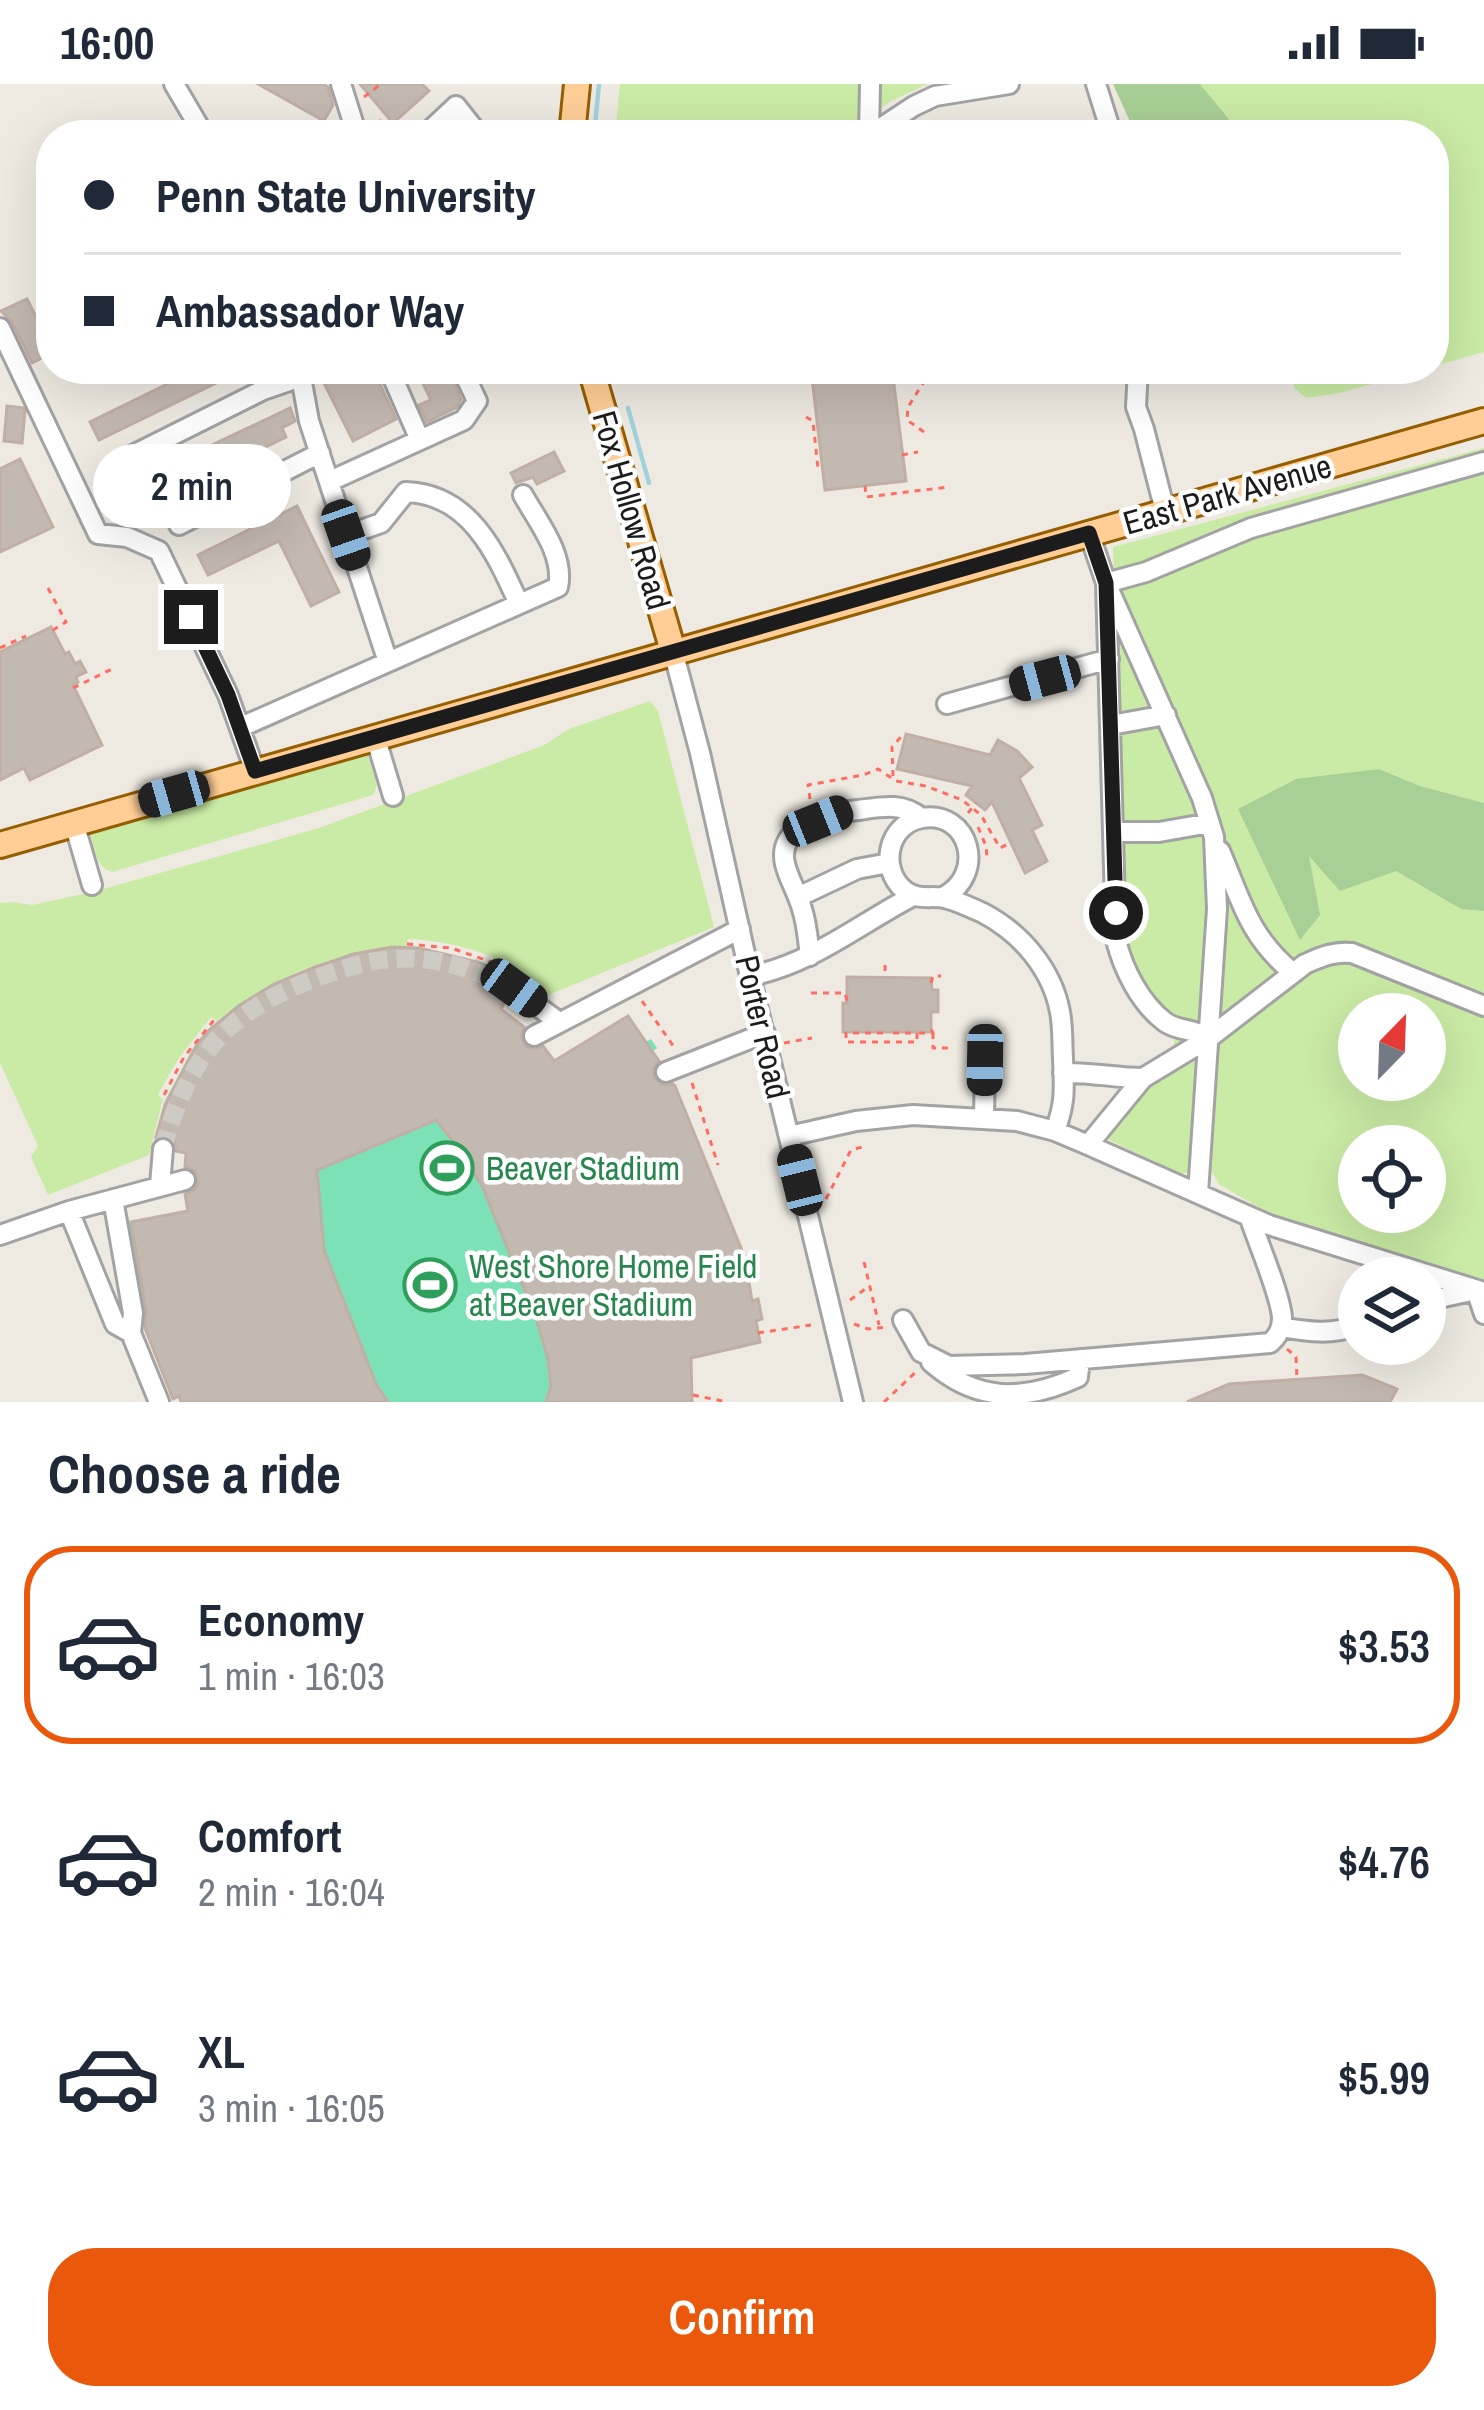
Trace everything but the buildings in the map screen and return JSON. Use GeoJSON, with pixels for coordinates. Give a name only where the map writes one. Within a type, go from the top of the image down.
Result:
{"type":"FeatureCollection","features":[{"type":"Feature","properties":{"kind":"main road"},"geometry":{"type":"LineString","coordinates":[[573,120],[577,84]]}},
{"type":"Feature","properties":{"kind":"main road","name":"Fox Hollow Road"},"geometry":{"type":"LineString","coordinates":[[595,384],[673,651]]}},
{"type":"Feature","properties":{"kind":"main road","name":"East Park Avenue"},"geometry":{"type":"LineString","coordinates":[[0,844],[1484,421]]}},
{"type":"Feature","properties":{"kind":"street"},"geometry":{"type":"LineString","coordinates":[[174,84],[195,120]]}},
{"type":"Feature","properties":{"kind":"street"},"geometry":{"type":"LineString","coordinates":[[341,84],[351,120]]}},
{"type":"Feature","properties":{"kind":"street"},"geometry":{"type":"LineString","coordinates":[[457,84],[456,106],[467,120]]}},
{"type":"Feature","properties":{"kind":"street"},"geometry":{"type":"LineString","coordinates":[[869,120],[870,84]]}},
{"type":"Feature","properties":{"kind":"street"},"geometry":{"type":"LineString","coordinates":[[892,120],[935,96],[1009,84]]}},
{"type":"Feature","properties":{"kind":"street"},"geometry":{"type":"LineString","coordinates":[[1096,84],[1107,120]]}},
{"type":"Feature","properties":{"kind":"street"},"geometry":{"type":"LineString","coordinates":[[441,120],[456,106]]}},
{"type":"Feature","properties":{"kind":"street"},"geometry":{"type":"LineString","coordinates":[[0,328],[7,362],[98,534],[127,537],[159,551],[241,728],[255,771]]}},
{"type":"Feature","properties":{"kind":"street"},"geometry":{"type":"LineString","coordinates":[[133,455],[271,384]]}},
{"type":"Feature","properties":{"kind":"street"},"geometry":{"type":"LineString","coordinates":[[296,384],[388,662]]}},
{"type":"Feature","properties":{"kind":"street"},"geometry":{"type":"LineString","coordinates":[[396,384],[420,440]]}},
{"type":"Feature","properties":{"kind":"street"},"geometry":{"type":"LineString","coordinates":[[330,482],[464,420],[476,401],[469,384]]}},
{"type":"Feature","properties":{"kind":"street"},"geometry":{"type":"LineString","coordinates":[[1137,384],[1136,407],[1166,512]]}},
{"type":"Feature","properties":{"kind":"street"},"geometry":{"type":"LineString","coordinates":[[178,525],[320,453]]}},
{"type":"Feature","properties":{"kind":"street"},"geometry":{"type":"LineString","coordinates":[[391,454],[406,492]]}},
{"type":"Feature","properties":{"kind":"street"},"geometry":{"type":"LineString","coordinates":[[1106,583],[1146,572],[1251,528],[1484,462]]}},
{"type":"Feature","properties":{"kind":"street"},"geometry":{"type":"LineString","coordinates":[[346,535],[381,523],[406,492]]}},
{"type":"Feature","properties":{"kind":"street"},"geometry":{"type":"LineString","coordinates":[[406,492],[431,493],[457,509],[493,548],[519,604]]}},
{"type":"Feature","properties":{"kind":"street"},"geometry":{"type":"LineString","coordinates":[[241,728],[558,587],[558,559],[524,495]]}},
{"type":"Feature","properties":{"kind":"street"},"geometry":{"type":"LineString","coordinates":[[1089,533],[1255,932],[1268,952],[1293,973]]}},
{"type":"Feature","properties":{"kind":"street"},"geometry":{"type":"LineString","coordinates":[[1088,1144],[1148,1075],[1171,1034],[1130,979],[1117,940],[1106,583]]}},
{"type":"Feature","properties":{"kind":"street","name":"Porter Road"},"geometry":{"type":"LineString","coordinates":[[673,651],[750,976],[773,1038],[789,1136],[854,1402]]}},
{"type":"Feature","properties":{"kind":"street"},"geometry":{"type":"LineString","coordinates":[[947,704],[1109,659]]}},
{"type":"Feature","properties":{"kind":"street"},"geometry":{"type":"LineString","coordinates":[[1112,725],[1166,715]]}},
{"type":"Feature","properties":{"kind":"street"},"geometry":{"type":"LineString","coordinates":[[375,736],[394,796]]}},
{"type":"Feature","properties":{"kind":"street"},"geometry":{"type":"LineString","coordinates":[[811,956],[798,897],[784,862],[787,838],[794,830],[841,812],[901,807],[921,818]]}},
{"type":"Feature","properties":{"kind":"street"},"geometry":{"type":"LineString","coordinates":[[943,897],[964,880],[970,861],[968,847],[950,824],[921,818],[896,835],[890,847],[892,876],[901,888],[913,896],[943,897],[982,913],[1026,944],[1041,965],[1060,1013],[1064,1106],[1055,1131]]}},
{"type":"Feature","properties":{"kind":"street"},"geometry":{"type":"LineString","coordinates":[[74,823],[92,885]]}},
{"type":"Feature","properties":{"kind":"street"},"geometry":{"type":"LineString","coordinates":[[1115,832],[1212,830]]}},
{"type":"Feature","properties":{"kind":"street"},"geometry":{"type":"LineString","coordinates":[[1198,1193],[1217,909],[1212,830]]}},
{"type":"Feature","properties":{"kind":"street"},"geometry":{"type":"LineString","coordinates":[[798,897],[857,868],[889,863]]}},
{"type":"Feature","properties":{"kind":"street"},"geometry":{"type":"LineString","coordinates":[[750,976],[811,956],[913,896]]}},
{"type":"Feature","properties":{"kind":"street"},"geometry":{"type":"LineString","coordinates":[[533,1036],[740,929]]}},
{"type":"Feature","properties":{"kind":"street"},"geometry":{"type":"LineString","coordinates":[[1063,1073],[1148,1075],[1209,1038],[1305,964],[1330,953],[1352,953],[1484,1006]]}},
{"type":"Feature","properties":{"kind":"street"},"geometry":{"type":"LineString","coordinates":[[514,988],[559,1022]]}},
{"type":"Feature","properties":{"kind":"street"},"geometry":{"type":"LineString","coordinates":[[1167,1024],[1209,1038]]}},
{"type":"Feature","properties":{"kind":"street"},"geometry":{"type":"LineString","coordinates":[[666,1072],[773,1038]]}},
{"type":"Feature","properties":{"kind":"street"},"geometry":{"type":"LineString","coordinates":[[984,1118],[985,1060]]}},
{"type":"Feature","properties":{"kind":"street"},"geometry":{"type":"LineString","coordinates":[[789,1136],[856,1121],[913,1115],[1017,1121],[1088,1144],[1268,1225],[1480,1291]]}},
{"type":"Feature","properties":{"kind":"street"},"geometry":{"type":"LineString","coordinates":[[160,1185],[164,1149]]}},
{"type":"Feature","properties":{"kind":"street"},"geometry":{"type":"LineString","coordinates":[[0,1234],[184,1180]]}},
{"type":"Feature","properties":{"kind":"street"},"geometry":{"type":"LineString","coordinates":[[112,1199],[133,1313],[131,1334],[159,1402]]}},
{"type":"Feature","properties":{"kind":"street"},"geometry":{"type":"LineString","coordinates":[[69,1211],[115,1324],[131,1334]]}},
{"type":"Feature","properties":{"kind":"street"},"geometry":{"type":"LineString","coordinates":[[1249,1216],[1280,1308],[1278,1333]]}},
{"type":"Feature","properties":{"kind":"street"},"geometry":{"type":"LineString","coordinates":[[1446,1297],[1480,1291]]}},
{"type":"Feature","properties":{"kind":"street"},"geometry":{"type":"LineString","coordinates":[[1480,1291],[1484,1314]]}},
{"type":"Feature","properties":{"kind":"street"},"geometry":{"type":"LineString","coordinates":[[903,1320],[920,1360],[967,1390],[1004,1399],[1051,1392],[1070,1382],[1078,1377],[1079,1359]]}},
{"type":"Feature","properties":{"kind":"street"},"geometry":{"type":"LineString","coordinates":[[920,1360],[949,1366],[1025,1364],[1226,1349],[1263,1345],[1278,1333],[1338,1331]]}},
{"type":"Feature","properties":{"kind":"path"},"geometry":{"type":"LineString","coordinates":[[379,86],[388,96]]}},
{"type":"Feature","properties":{"kind":"path"},"geometry":{"type":"LineString","coordinates":[[923,384],[907,419],[924,432]]}},
{"type":"Feature","properties":{"kind":"path"},"geometry":{"type":"LineString","coordinates":[[806,417],[813,421],[818,469]]}},
{"type":"Feature","properties":{"kind":"path"},"geometry":{"type":"LineString","coordinates":[[902,454],[919,452]]}},
{"type":"Feature","properties":{"kind":"path"},"geometry":{"type":"LineString","coordinates":[[865,486],[866,496],[947,487]]}},
{"type":"Feature","properties":{"kind":"path"},"geometry":{"type":"LineString","coordinates":[[49,588],[66,622],[53,630]]}},
{"type":"Feature","properties":{"kind":"path"},"geometry":{"type":"LineString","coordinates":[[3,648],[26,636]]}},
{"type":"Feature","properties":{"kind":"path"},"geometry":{"type":"LineString","coordinates":[[73,688],[114,668]]}},
{"type":"Feature","properties":{"kind":"path"},"geometry":{"type":"LineString","coordinates":[[901,770],[896,780],[892,747],[904,738]]}},
{"type":"Feature","properties":{"kind":"path"},"geometry":{"type":"LineString","coordinates":[[968,814],[976,803]]}},
{"type":"Feature","properties":{"kind":"path"},"geometry":{"type":"LineString","coordinates":[[984,837],[992,832]]}},
{"type":"Feature","properties":{"kind":"path"},"geometry":{"type":"LineString","coordinates":[[407,944],[451,948],[491,962]]}},
{"type":"Feature","properties":{"kind":"path"},"geometry":{"type":"LineString","coordinates":[[449,956],[451,948]]}},
{"type":"Feature","properties":{"kind":"path"},"geometry":{"type":"LineString","coordinates":[[885,965],[885,974]]}},
{"type":"Feature","properties":{"kind":"path"},"geometry":{"type":"LineString","coordinates":[[932,983],[933,976],[940,976]]}},
{"type":"Feature","properties":{"kind":"path"},"geometry":{"type":"LineString","coordinates":[[631,985],[686,1064],[718,1165]]}},
{"type":"Feature","properties":{"kind":"path"},"geometry":{"type":"LineString","coordinates":[[811,993],[845,993],[848,1001]]}},
{"type":"Feature","properties":{"kind":"path"},"geometry":{"type":"LineString","coordinates":[[164,1095],[214,1020]]}},
{"type":"Feature","properties":{"kind":"path"},"geometry":{"type":"LineString","coordinates":[[917,1033],[917,1042],[846,1042],[846,1034],[930,1032],[932,1048],[950,1048]]}},
{"type":"Feature","properties":{"kind":"path"},"geometry":{"type":"LineString","coordinates":[[886,1034],[886,1042]]}},
{"type":"Feature","properties":{"kind":"path"},"geometry":{"type":"LineString","coordinates":[[773,1038],[812,1038]]}},
{"type":"Feature","properties":{"kind":"path"},"geometry":{"type":"LineString","coordinates":[[826,1199],[851,1150],[862,1147]]}},
{"type":"Feature","properties":{"kind":"path"},"geometry":{"type":"LineString","coordinates":[[864,1262],[879,1328]]}},
{"type":"Feature","properties":{"kind":"path"},"geometry":{"type":"LineString","coordinates":[[850,1300],[869,1286]]}},
{"type":"Feature","properties":{"kind":"path"},"geometry":{"type":"LineString","coordinates":[[758,1333],[811,1325]]}},
{"type":"Feature","properties":{"kind":"path"},"geometry":{"type":"LineString","coordinates":[[1278,1333],[1295,1357],[1297,1379]]}},
{"type":"Feature","properties":{"kind":"path"},"geometry":{"type":"LineString","coordinates":[[884,1402],[920,1360]]}},
{"type":"Feature","properties":{"kind":"path"},"geometry":{"type":"LineString","coordinates":[[693,1395],[727,1402]]}},
{"type":"Feature","properties":{"kind":"green space"},"geometry":{"type":"Polygon","coordinates":[[[620,84],[928,84],[891,101],[866,120],[616,120],[620,84]]]}},
{"type":"Feature","properties":{"kind":"green space"},"geometry":{"type":"Polygon","coordinates":[[[1113,84],[1200,84],[1230,120],[1129,120],[1113,84]]]}},
{"type":"Feature","properties":{"kind":"green space"},"geometry":{"type":"Polygon","coordinates":[[[1200,84],[1484,84],[1484,352],[1449,362],[1449,120],[1230,120],[1200,84]]]}},
{"type":"Feature","properties":{"kind":"green space"},"geometry":{"type":"Polygon","coordinates":[[[1294,384],[1372,384],[1306,398],[1294,384]]]}},
{"type":"Feature","properties":{"kind":"green space"},"geometry":{"type":"Polygon","coordinates":[[[1484,448],[1484,803],[1379,769],[1308,853],[1396,871],[1461,909],[1484,911],[1484,1281],[1446,1270],[1446,1257],[1404,1257],[1281,1220],[1220,1185],[1209,1168],[1181,1174],[1109,1140],[1126,1108],[1174,1070],[1174,1035],[1129,965],[1119,916],[1113,547],[1484,448]]]}},
{"type":"Feature","properties":{"kind":"green space"},"geometry":{"type":"Polygon","coordinates":[[[650,701],[658,711],[714,927],[541,998],[524,984],[526,979],[492,964],[493,957],[430,941],[408,939],[407,947],[356,953],[306,969],[259,992],[217,1021],[211,1017],[178,1059],[158,1095],[163,1099],[149,1155],[48,1195],[31,1157],[38,1146],[0,1063],[0,903],[32,905],[93,892],[319,828],[650,701]]]}},
{"type":"Feature","properties":{"kind":"green space"},"geometry":{"type":"Polygon","coordinates":[[[367,752],[377,785],[373,795],[112,872],[96,855],[89,830],[367,752]]]}},
{"type":"Feature","properties":{"kind":"green space"},"geometry":{"type":"Polygon","coordinates":[[[1379,769],[1484,803],[1484,911],[1461,909],[1396,871],[1340,891],[1309,856],[1320,915],[1300,940],[1238,809],[1296,779],[1379,769]]]}},
{"type":"Feature","properties":{"kind":"green space","name":"Beaver Stadium"},"geometry":{"type":"Polygon","coordinates":[[[419,948],[476,959],[519,980],[501,1009],[554,1061],[628,1016],[646,1042],[651,1039],[657,1048],[652,1052],[675,1086],[744,1258],[752,1300],[758,1299],[762,1319],[756,1321],[742,1348],[691,1358],[692,1402],[181,1402],[173,1398],[149,1323],[144,1325],[144,1311],[137,1309],[142,1306],[126,1223],[187,1211],[186,1153],[153,1147],[165,1101],[192,1050],[237,1005],[278,981],[351,953],[419,948]]]}},
{"type":"Feature","properties":{"kind":"waterway"},"geometry":{"type":"LineString","coordinates":[[595,120],[599,84]]}},
{"type":"Feature","properties":{"kind":"waterway"},"geometry":{"type":"LineString","coordinates":[[628,408],[649,483]]}},
{"type":"Feature","properties":{"kind":"tunnel"},"geometry":{"type":"LineString","coordinates":[[163,1149],[201,1060],[239,1019],[292,988],[352,966],[406,958],[456,965],[514,989]]}},
{"type":"Feature","properties":{"kind":"place","name":"Beaver Stadium"},"geometry":{"type":"Point","coordinates":[447,1168]}},
{"type":"Feature","properties":{"kind":"place","name":"West Shore Home Field at Beaver Stadium"},"geometry":{"type":"Point","coordinates":[430,1285]}},
{"type":"Feature","properties":{"kind":"route"},"geometry":{"type":"LineString","coordinates":[[191,617],[228,695],[255,771],[1089,533],[1106,583],[1116,913]]}}]}
